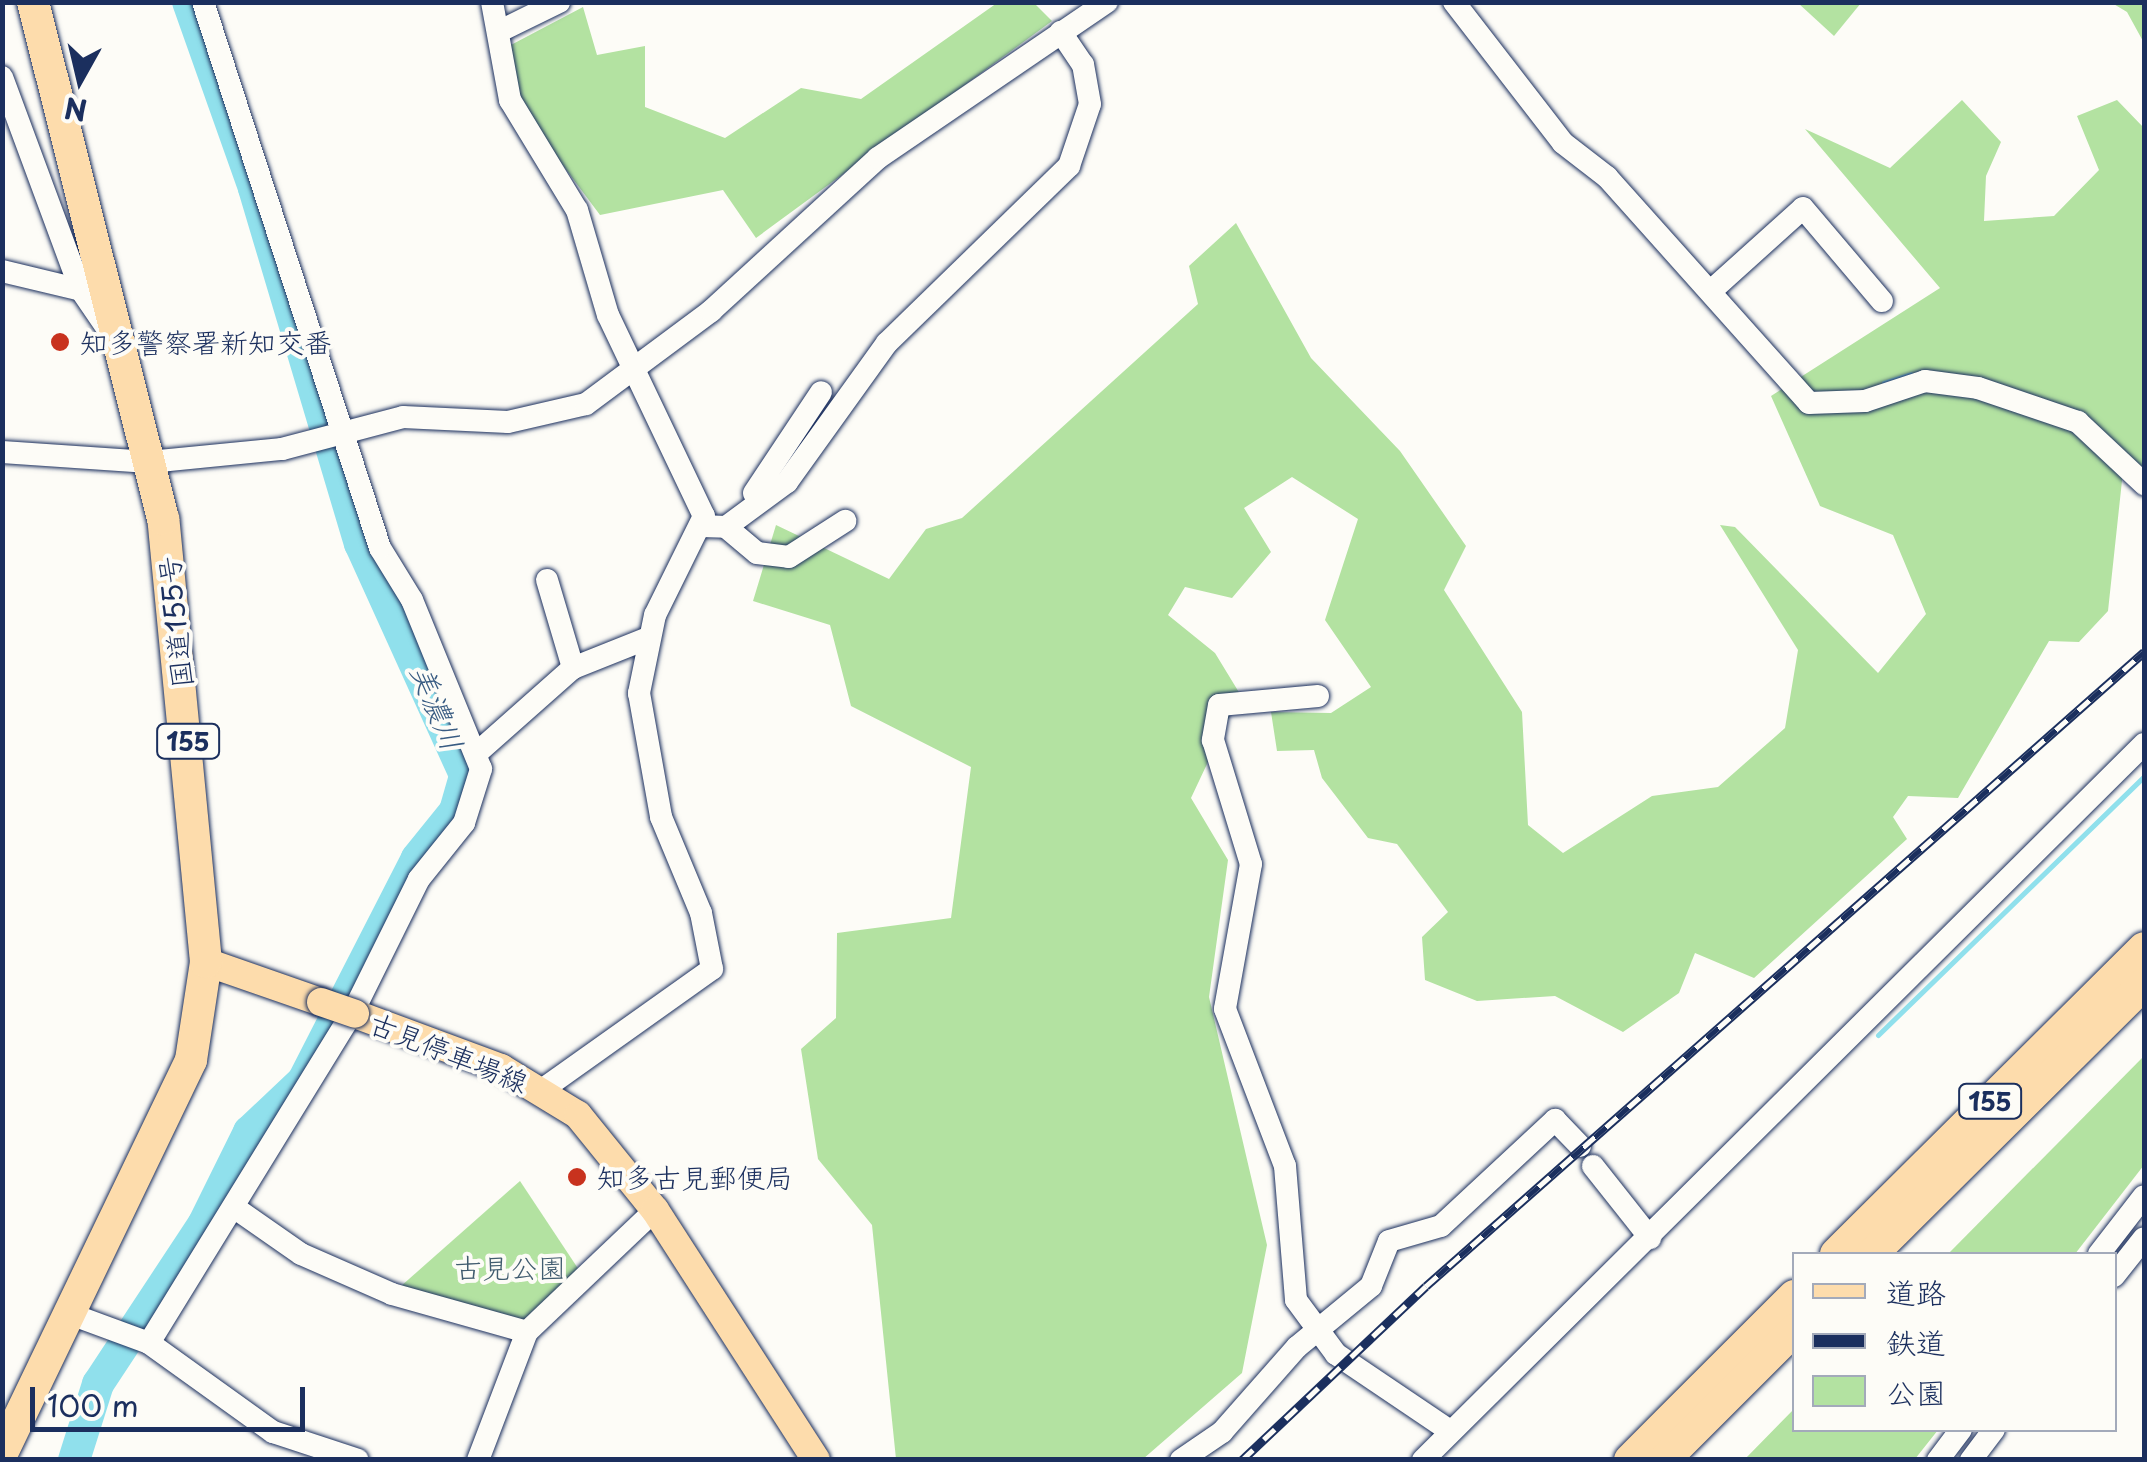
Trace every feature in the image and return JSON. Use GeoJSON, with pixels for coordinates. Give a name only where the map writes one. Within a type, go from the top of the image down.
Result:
{"type":"FeatureCollection","features":[{"type":"Feature","properties":{"kind":"highway","name":"国道155号"},"geometry":{"type":"LineString","coordinates":[[2,1453],[73,1316],[191,1060],[206,962],[172,579],[123,352],[33,2]]}},
{"type":"Feature","properties":{"kind":"highway","name":"155"},"geometry":{"type":"LineString","coordinates":[[1838,1252],[2144,948]]}},
{"type":"Feature","properties":{"kind":"highway","name":"155"},"geometry":{"type":"LineString","coordinates":[[1874,1252],[2144,984]]}},
{"type":"Feature","properties":{"kind":"highway"},"geometry":{"type":"LineString","coordinates":[[1630,1460],[1792,1298]]}},
{"type":"Feature","properties":{"kind":"highway"},"geometry":{"type":"LineString","coordinates":[[1664,1460],[1792,1332]]}},
{"type":"Feature","properties":{"kind":"main road","name":"古見停車場線"},"geometry":{"type":"LineString","coordinates":[[206,962],[354,1014],[542,1090],[602,1140],[655,1210],[816,1460]]}},
{"type":"Feature","properties":{"kind":"street"},"geometry":{"type":"LineString","coordinates":[[148,1343],[354,1014],[419,879],[470,813],[478,752],[380,548],[203,2]]}},
{"type":"Feature","properties":{"kind":"street"},"geometry":{"type":"LineString","coordinates":[[492,2],[510,100],[577,210],[608,315],[638,366],[703,521],[648,638],[639,692],[661,817],[701,913],[712,969],[542,1090]]}},
{"type":"Feature","properties":{"kind":"street"},"geometry":{"type":"LineString","coordinates":[[500,31],[559,2]]}},
{"type":"Feature","properties":{"kind":"street"},"geometry":{"type":"LineString","coordinates":[[2,452],[149,462],[282,449],[403,417],[553,417],[638,366],[878,158],[1107,2]]}},
{"type":"Feature","properties":{"kind":"street"},"geometry":{"type":"LineString","coordinates":[[1454,2],[1564,144],[1607,176],[1712,290],[1808,403],[1865,400],[1926,381],[1978,388],[2078,422],[2144,484]]}},
{"type":"Feature","properties":{"kind":"street"},"geometry":{"type":"LineString","coordinates":[[726,527],[787,482],[887,342],[1069,166],[1090,104],[1083,65],[1060,32]]}},
{"type":"Feature","properties":{"kind":"street"},"geometry":{"type":"LineString","coordinates":[[2,77],[81,290],[123,352]]}},
{"type":"Feature","properties":{"kind":"street"},"geometry":{"type":"LineString","coordinates":[[1712,290],[1803,208],[1882,301]]}},
{"type":"Feature","properties":{"kind":"street"},"geometry":{"type":"LineString","coordinates":[[2,271],[81,290]]}},
{"type":"Feature","properties":{"kind":"street"},"geometry":{"type":"LineString","coordinates":[[703,521],[715,519],[756,492],[821,392]]}},
{"type":"Feature","properties":{"kind":"street"},"geometry":{"type":"LineString","coordinates":[[703,521],[726,527],[757,553],[789,557],[846,521]]}},
{"type":"Feature","properties":{"kind":"street"},"geometry":{"type":"LineString","coordinates":[[548,580],[573,668]]}},
{"type":"Feature","properties":{"kind":"street"},"geometry":{"type":"LineString","coordinates":[[478,752],[573,668],[648,638]]}},
{"type":"Feature","properties":{"kind":"street"},"geometry":{"type":"LineString","coordinates":[[1318,696],[1219,705],[1213,740],[1250,844],[1225,1010],[1282,1155],[1296,1300],[1363,1377],[1450,1431]]}},
{"type":"Feature","properties":{"kind":"street"},"geometry":{"type":"LineString","coordinates":[[1423,1460],[2144,744]]}},
{"type":"Feature","properties":{"kind":"street"},"geometry":{"type":"LineString","coordinates":[[1181,1460],[1222,1432],[1318,1328],[1371,1286],[1389,1241],[1441,1226],[1555,1120],[1580,1146]]}},
{"type":"Feature","properties":{"kind":"street"},"geometry":{"type":"LineString","coordinates":[[1594,1166],[1650,1238]]}},
{"type":"Feature","properties":{"kind":"street"},"geometry":{"type":"LineString","coordinates":[[2101,1252],[2144,1196]]}},
{"type":"Feature","properties":{"kind":"street"},"geometry":{"type":"LineString","coordinates":[[234,1208],[301,1254],[392,1294],[526,1332]]}},
{"type":"Feature","properties":{"kind":"street"},"geometry":{"type":"LineString","coordinates":[[478,1460],[526,1332],[655,1210]]}},
{"type":"Feature","properties":{"kind":"street"},"geometry":{"type":"LineString","coordinates":[[2117,1272],[2144,1238]]}},
{"type":"Feature","properties":{"kind":"street"},"geometry":{"type":"LineString","coordinates":[[73,1316],[108,1324],[148,1343],[273,1432],[358,1460]]}},
{"type":"Feature","properties":{"kind":"street"},"geometry":{"type":"LineString","coordinates":[[1938,1460],[1960,1432]]}},
{"type":"Feature","properties":{"kind":"street"},"geometry":{"type":"LineString","coordinates":[[1971,1460],[1992,1432]]}},
{"type":"Feature","properties":{"kind":"green space"},"geometry":{"type":"Polygon","coordinates":[[[997,3],[1034,3],[1052,21],[756,238],[723,190],[600,215],[517,104],[505,48],[583,7],[597,55],[645,46],[645,107],[725,138],[801,88],[861,99],[997,3]]]}},
{"type":"Feature","properties":{"kind":"green space"},"geometry":{"type":"Polygon","coordinates":[[[1798,3],[1861,3],[1834,36],[1798,3]]]}},
{"type":"Feature","properties":{"kind":"green space"},"geometry":{"type":"Polygon","coordinates":[[[2112,3],[2144,3],[2144,43],[2127,12],[2112,3]]]}},
{"type":"Feature","properties":{"kind":"green space"},"geometry":{"type":"Polygon","coordinates":[[[1962,100],[2001,142],[1986,176],[1984,221],[2054,216],[2099,170],[2077,116],[2117,100],[2144,128],[2144,471],[2124,462],[2108,611],[2079,642],[2049,641],[1958,798],[1908,796],[1893,817],[1907,839],[1754,978],[1695,953],[1679,993],[1623,1032],[1555,996],[1477,1001],[1425,980],[1422,937],[1448,912],[1397,844],[1368,838],[1322,778],[1314,750],[1277,751],[1271,712],[1331,713],[1371,687],[1325,620],[1358,519],[1292,477],[1244,508],[1271,552],[1232,598],[1185,587],[1168,615],[1215,653],[1240,694],[1191,798],[1228,860],[1209,997],[1267,1245],[1242,1373],[1143,1459],[896,1459],[872,1225],[818,1159],[801,1049],[836,1018],[837,933],[951,918],[971,767],[851,706],[830,625],[753,601],[776,525],[889,579],[926,529],[962,518],[1198,304],[1189,266],[1236,223],[1311,358],[1400,451],[1466,546],[1444,590],[1522,712],[1528,825],[1563,853],[1652,796],[1718,787],[1785,728],[1798,650],[1720,525],[1735,527],[1878,673],[1926,614],[1893,535],[1820,506],[1771,396],[1940,288],[1805,129],[1890,168],[1962,100]]]}},
{"type":"Feature","properties":{"kind":"green space"},"geometry":{"type":"Polygon","coordinates":[[[2144,1056],[2144,1165],[2077,1252],[1950,1252],[2144,1056]]]}},
{"type":"Feature","properties":{"kind":"green space","name":"古見公園"},"geometry":{"type":"Polygon","coordinates":[[[520,1181],[583,1276],[527,1332],[392,1294],[520,1181]]]}},
{"type":"Feature","properties":{"kind":"green space"},"geometry":{"type":"Polygon","coordinates":[[[1792,1411],[1792,1432],[1936,1432],[1915,1459],[1745,1459],[1792,1411]]]}},
{"type":"Feature","properties":{"kind":"waterway","name":"美濃川"},"geometry":{"type":"LineString","coordinates":[[74,1460],[98,1384],[203,1225],[249,1132],[303,1081],[417,858],[455,811],[465,775],[360,544],[254,188],[188,2]]}},
{"type":"Feature","properties":{"kind":"waterway"},"geometry":{"type":"LineString","coordinates":[[1884,383],[1911,374]]}},
{"type":"Feature","properties":{"kind":"waterway"},"geometry":{"type":"LineString","coordinates":[[1878,1035],[2144,776]]}},
{"type":"Feature","properties":{"kind":"railway"},"geometry":{"type":"LineString","coordinates":[[1242,1460],[1426,1286],[2144,652]]}},
{"type":"Feature","properties":{"kind":"place","name":"知多警察署新知交番"},"geometry":{"type":"Point","coordinates":[60,342]}},
{"type":"Feature","properties":{"kind":"place","name":"知多古見郵便局"},"geometry":{"type":"Point","coordinates":[577,1177]}}]}
